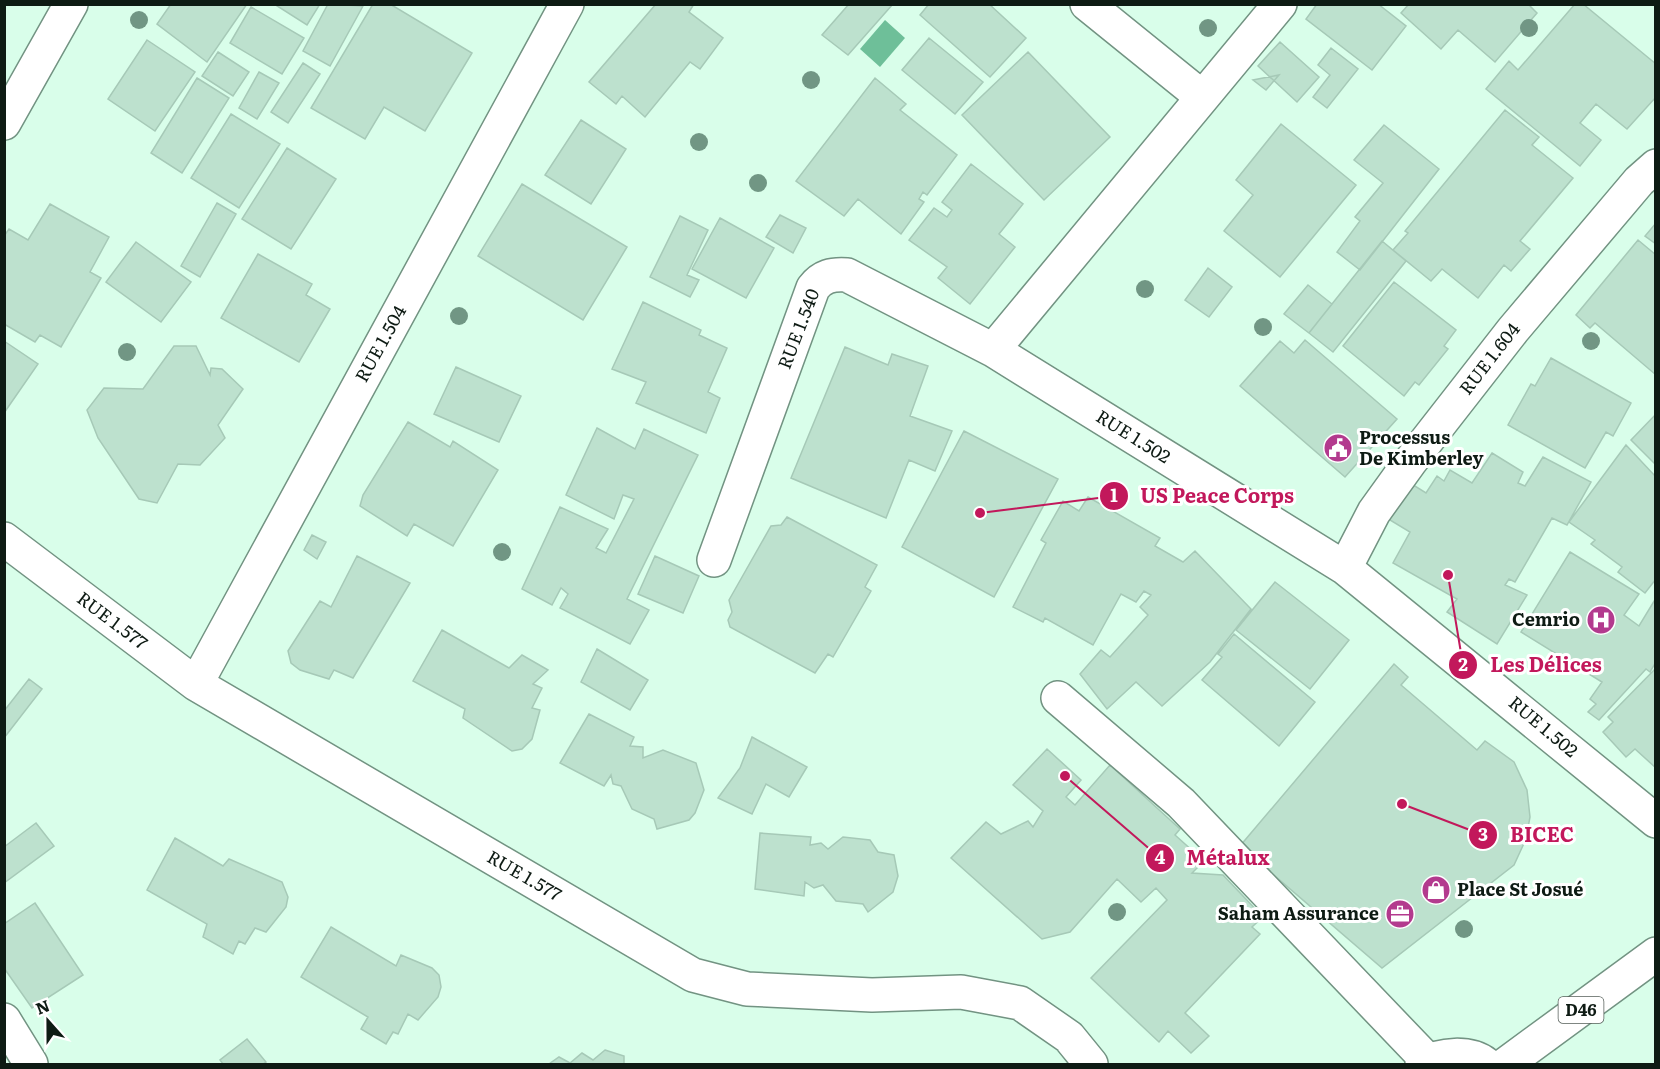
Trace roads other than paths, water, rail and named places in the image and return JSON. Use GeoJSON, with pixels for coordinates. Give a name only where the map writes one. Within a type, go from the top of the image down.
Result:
{"type":"FeatureCollection","features":[{"type":"Feature","properties":{"kind":"street"},"geometry":{"type":"LineString","coordinates":[[4,123],[70,4]]}},
{"type":"Feature","properties":{"kind":"street","name":"RUE 1.504"},"geometry":{"type":"LineString","coordinates":[[195,684],[567,4]]}},
{"type":"Feature","properties":{"kind":"street"},"geometry":{"type":"LineString","coordinates":[[1087,4],[1202,97]]}},
{"type":"Feature","properties":{"kind":"street"},"geometry":{"type":"LineString","coordinates":[[993,350],[1280,4]]}},
{"type":"Feature","properties":{"kind":"street","name":"RUE 1.604"},"geometry":{"type":"LineString","coordinates":[[1345,568],[1374,512],[1410,462],[1513,330],[1640,181],[1656,166]]}},
{"type":"Feature","properties":{"kind":"street","name":"RUE 1.540"},"geometry":{"type":"LineString","coordinates":[[714,560],[813,288],[819,280],[832,274],[847,275],[993,350]]}},
{"type":"Feature","properties":{"kind":"street","name":"RUE 1.502"},"geometry":{"type":"LineString","coordinates":[[993,350],[1345,568],[1656,821]]}},
{"type":"Feature","properties":{"kind":"street","name":"RUE 1.577"},"geometry":{"type":"LineString","coordinates":[[4,539],[195,684],[693,975],[747,989],[872,994],[961,992],[1020,1003],[1069,1037],[1091,1065]]}},
{"type":"Feature","properties":{"kind":"street"},"geometry":{"type":"LineString","coordinates":[[1058,698],[1181,803],[1425,1063],[1455,1055],[1477,1057],[1486,1065]]}},
{"type":"Feature","properties":{"kind":"street","name":"D46"},"geometry":{"type":"LineString","coordinates":[[1506,1065],[1656,954]]}},
{"type":"Feature","properties":{"kind":"street"},"geometry":{"type":"LineString","coordinates":[[4,1020],[30,1065]]}},
{"type":"Feature","properties":{"kind":"place","name":"Processus De Kimberley"},"geometry":{"type":"Point","coordinates":[1338,448]}},
{"type":"Feature","properties":{"kind":"place","name":"US Peace Corps"},"geometry":{"type":"Point","coordinates":[980,513]}},
{"type":"Feature","properties":{"kind":"place","name":"Les Délices"},"geometry":{"type":"Point","coordinates":[1448,575]}},
{"type":"Feature","properties":{"kind":"place","name":"Cemrio"},"geometry":{"type":"Point","coordinates":[1601,620]}},
{"type":"Feature","properties":{"kind":"place","name":"Métalux"},"geometry":{"type":"Point","coordinates":[1065,776]}},
{"type":"Feature","properties":{"kind":"place","name":"BICEC"},"geometry":{"type":"Point","coordinates":[1402,804]}},
{"type":"Feature","properties":{"kind":"place","name":"Place St Josué"},"geometry":{"type":"Point","coordinates":[1436,890]}},
{"type":"Feature","properties":{"kind":"place","name":"Saham Assurance"},"geometry":{"type":"Point","coordinates":[1400,914]}}]}
